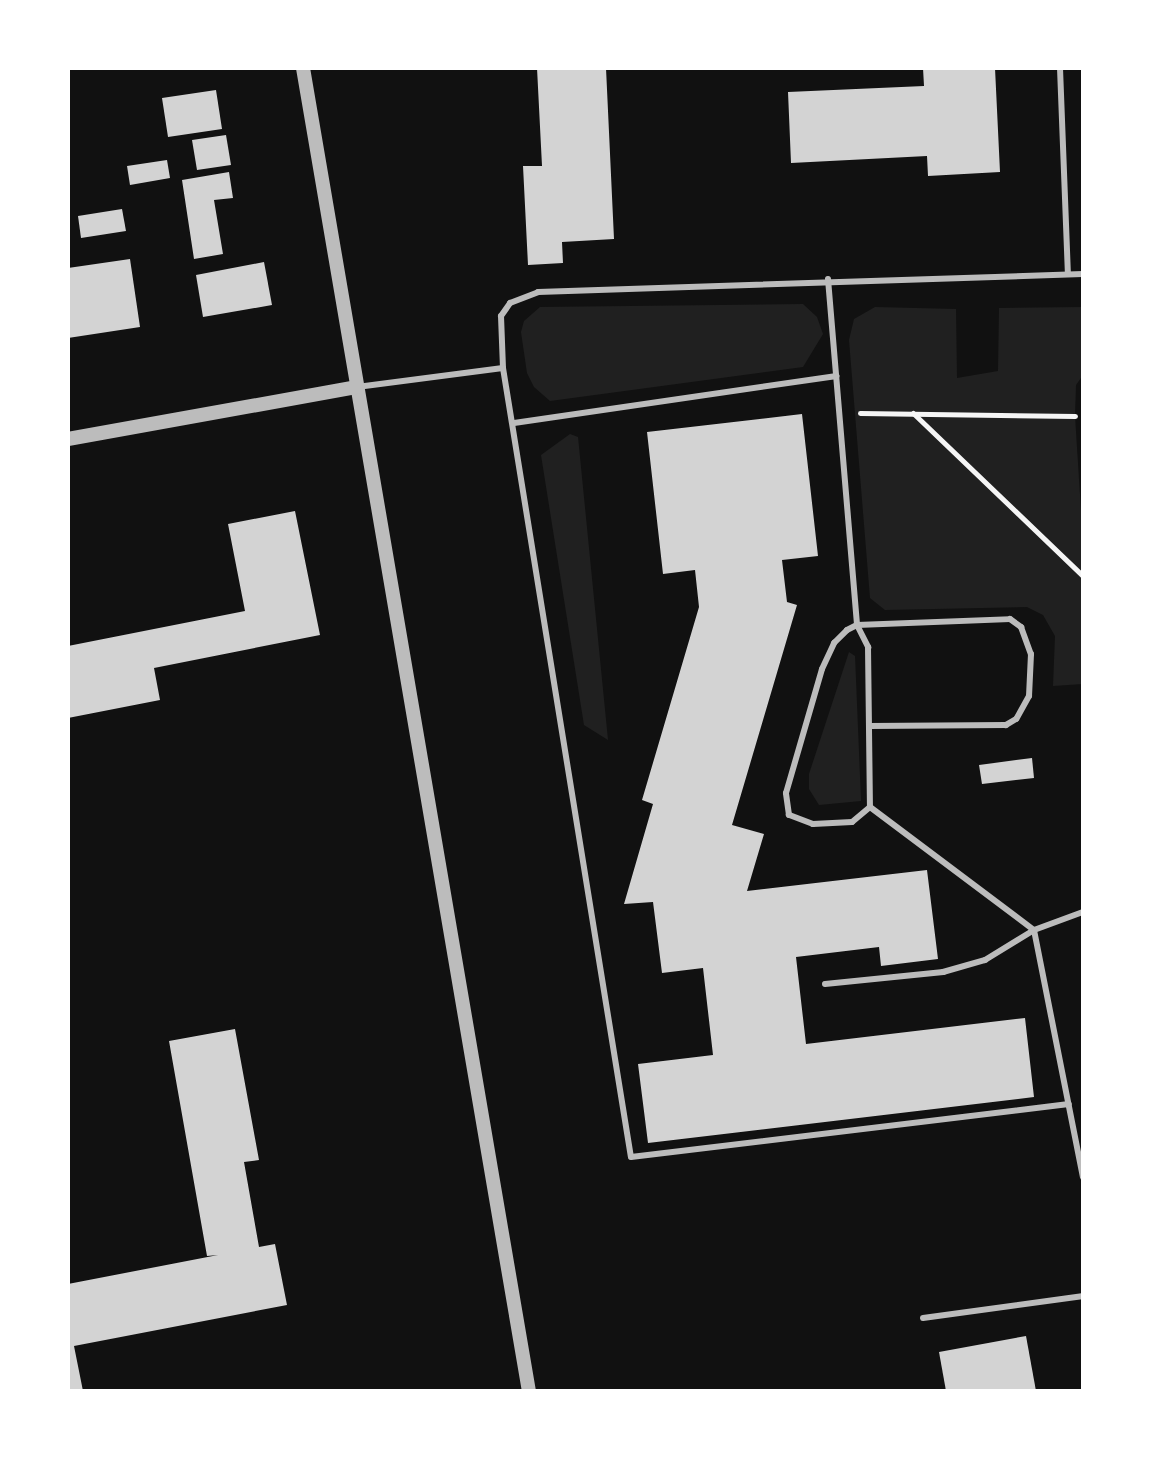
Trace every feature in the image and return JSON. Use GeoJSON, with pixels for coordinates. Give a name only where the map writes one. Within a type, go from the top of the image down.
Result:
{"type":"FeatureCollection","features":[{"type":"Feature","properties":{"kind":"street"},"geometry":{"type":"LineString","coordinates":[[303,68],[529,1391]]}},
{"type":"Feature","properties":{"kind":"street"},"geometry":{"type":"LineString","coordinates":[[68,439],[357,387]]}},
{"type":"Feature","properties":{"kind":"lane"},"geometry":{"type":"LineString","coordinates":[[1060,68],[1068,274]]}},
{"type":"Feature","properties":{"kind":"lane"},"geometry":{"type":"LineString","coordinates":[[1069,1104],[631,1157],[503,368],[501,316],[510,303],[538,292],[828,279],[1083,274]]}},
{"type":"Feature","properties":{"kind":"lane"},"geometry":{"type":"LineString","coordinates":[[828,279],[857,625],[868,647],[870,807]]}},
{"type":"Feature","properties":{"kind":"lane"},"geometry":{"type":"LineString","coordinates":[[357,387],[503,368]]}},
{"type":"Feature","properties":{"kind":"lane"},"geometry":{"type":"LineString","coordinates":[[514,423],[837,376]]}},
{"type":"Feature","properties":{"kind":"lane"},"geometry":{"type":"LineString","coordinates":[[869,726],[1006,725],[1016,719],[1029,696],[1031,654],[1021,627],[1010,619],[857,625],[834,643],[822,669],[785,805],[789,815],[813,824],[852,822],[870,807]]}},
{"type":"Feature","properties":{"kind":"lane"},"geometry":{"type":"LineString","coordinates":[[870,807],[1034,930],[1083,1177]]}},
{"type":"Feature","properties":{"kind":"lane"},"geometry":{"type":"LineString","coordinates":[[825,984],[943,972],[985,960],[1034,930],[1083,912]]}},
{"type":"Feature","properties":{"kind":"lane"},"geometry":{"type":"LineString","coordinates":[[923,1318],[1083,1296]]}},
{"type":"Feature","properties":{"kind":"path"},"geometry":{"type":"LineString","coordinates":[[854,413],[1075,416]]}},
{"type":"Feature","properties":{"kind":"path"},"geometry":{"type":"LineString","coordinates":[[913,413],[1083,576]]}},
{"type":"Feature","properties":{"kind":"shaded area"},"geometry":{"type":"Polygon","coordinates":[[[803,304],[817,317],[823,334],[803,367],[550,401],[534,387],[527,373],[521,332],[524,321],[540,307],[803,304]]]}},
{"type":"Feature","properties":{"kind":"shaded area"},"geometry":{"type":"Polygon","coordinates":[[[875,307],[956,309],[957,378],[998,371],[999,308],[1083,307],[1083,375],[1076,385],[1075,416],[1083,542],[1083,684],[1053,686],[1055,636],[1043,615],[1027,607],[885,610],[870,598],[849,340],[854,319],[875,307]]]}},
{"type":"Feature","properties":{"kind":"shaded area"},"geometry":{"type":"Polygon","coordinates":[[[570,434],[578,437],[608,740],[584,725],[541,455],[570,434]]]}},
{"type":"Feature","properties":{"kind":"shaded area"},"geometry":{"type":"Polygon","coordinates":[[[849,652],[855,656],[861,801],[819,805],[809,789],[809,774],[849,652]]]}},
{"type":"Feature","properties":{"kind":"building"},"geometry":{"type":"Polygon","coordinates":[[[537,68],[606,68],[614,239],[562,242],[563,263],[528,265],[523,166],[542,166],[537,68]]]}},
{"type":"Feature","properties":{"kind":"building"},"geometry":{"type":"Polygon","coordinates":[[[923,68],[995,68],[1000,172],[928,176],[927,156],[791,163],[788,92],[924,86],[923,68]]]}},
{"type":"Feature","properties":{"kind":"building"},"geometry":{"type":"Polygon","coordinates":[[[216,90],[222,129],[168,137],[162,98],[216,90]]]}},
{"type":"Feature","properties":{"kind":"building"},"geometry":{"type":"Polygon","coordinates":[[[226,135],[231,165],[197,170],[192,140],[226,135]]]}},
{"type":"Feature","properties":{"kind":"building"},"geometry":{"type":"Polygon","coordinates":[[[167,160],[170,178],[130,185],[127,166],[167,160]]]}},
{"type":"Feature","properties":{"kind":"building"},"geometry":{"type":"Polygon","coordinates":[[[229,172],[233,198],[214,200],[223,254],[194,259],[182,180],[229,172]]]}},
{"type":"Feature","properties":{"kind":"building"},"geometry":{"type":"Polygon","coordinates":[[[122,209],[126,231],[81,238],[78,216],[122,209]]]}},
{"type":"Feature","properties":{"kind":"building"},"geometry":{"type":"Polygon","coordinates":[[[130,259],[140,327],[68,338],[68,268],[130,259]]]}},
{"type":"Feature","properties":{"kind":"building"},"geometry":{"type":"Polygon","coordinates":[[[264,262],[272,305],[203,317],[196,275],[264,262]]]}},
{"type":"Feature","properties":{"kind":"building"},"geometry":{"type":"Polygon","coordinates":[[[802,414],[818,556],[782,560],[787,602],[797,605],[732,825],[764,834],[747,891],[927,870],[938,959],[881,966],[879,947],[796,957],[806,1044],[1025,1018],[1034,1097],[648,1143],[638,1064],[713,1055],[703,968],[662,973],[653,902],[624,904],[653,804],[642,800],[699,607],[695,570],[663,574],[647,432],[802,414]]]}},
{"type":"Feature","properties":{"kind":"building"},"geometry":{"type":"Polygon","coordinates":[[[295,511],[320,635],[154,668],[160,700],[68,718],[68,646],[245,611],[228,524],[295,511]]]}},
{"type":"Feature","properties":{"kind":"building"},"geometry":{"type":"Polygon","coordinates":[[[1032,758],[1034,778],[982,784],[979,765],[1032,758]]]}},
{"type":"Feature","properties":{"kind":"building"},"geometry":{"type":"Polygon","coordinates":[[[235,1029],[259,1160],[244,1162],[259,1247],[275,1244],[287,1305],[74,1346],[83,1391],[68,1391],[68,1284],[218,1255],[207,1256],[169,1041],[235,1029]]]}},
{"type":"Feature","properties":{"kind":"building"},"geometry":{"type":"Polygon","coordinates":[[[1026,1336],[1036,1391],[946,1391],[939,1352],[1026,1336]]]}}]}
